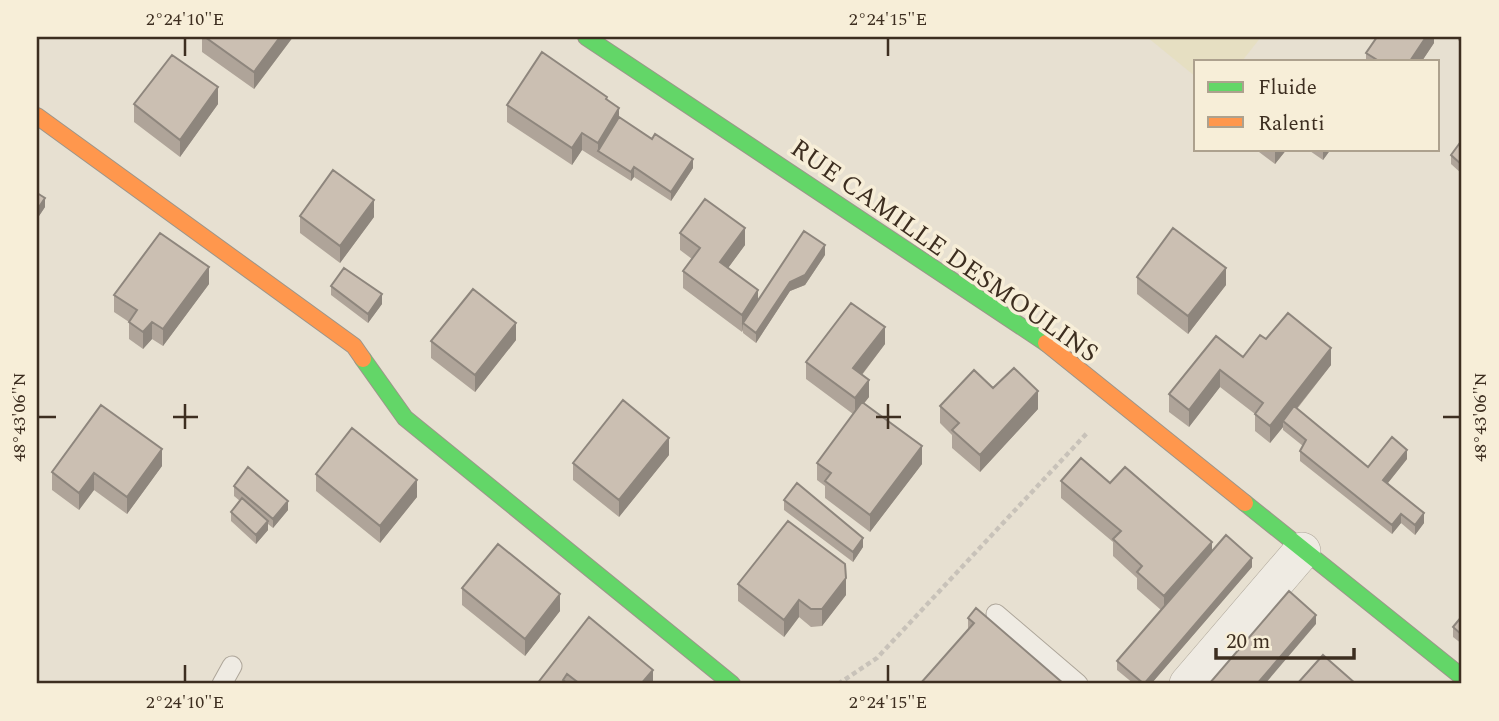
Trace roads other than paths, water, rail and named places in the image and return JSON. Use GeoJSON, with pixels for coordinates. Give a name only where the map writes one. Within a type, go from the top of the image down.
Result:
{"type":"FeatureCollection","features":[{"type":"Feature","properties":{"kind":"street","name":"RUE CAMILLE DESMOULINS"},"geometry":{"type":"LineString","coordinates":[[586,37],[1047,344],[1462,677]]}},
{"type":"Feature","properties":{"kind":"street"},"geometry":{"type":"LineString","coordinates":[[37,116],[354,346],[405,418],[732,684]]}},
{"type":"Feature","properties":{"kind":"street"},"geometry":{"type":"LineString","coordinates":[[1188,684],[1302,551]]}},
{"type":"Feature","properties":{"kind":"lane"},"geometry":{"type":"LineString","coordinates":[[996,614],[1078,684]]}},
{"type":"Feature","properties":{"kind":"lane"},"geometry":{"type":"LineString","coordinates":[[222,684],[232,666]]}}]}
